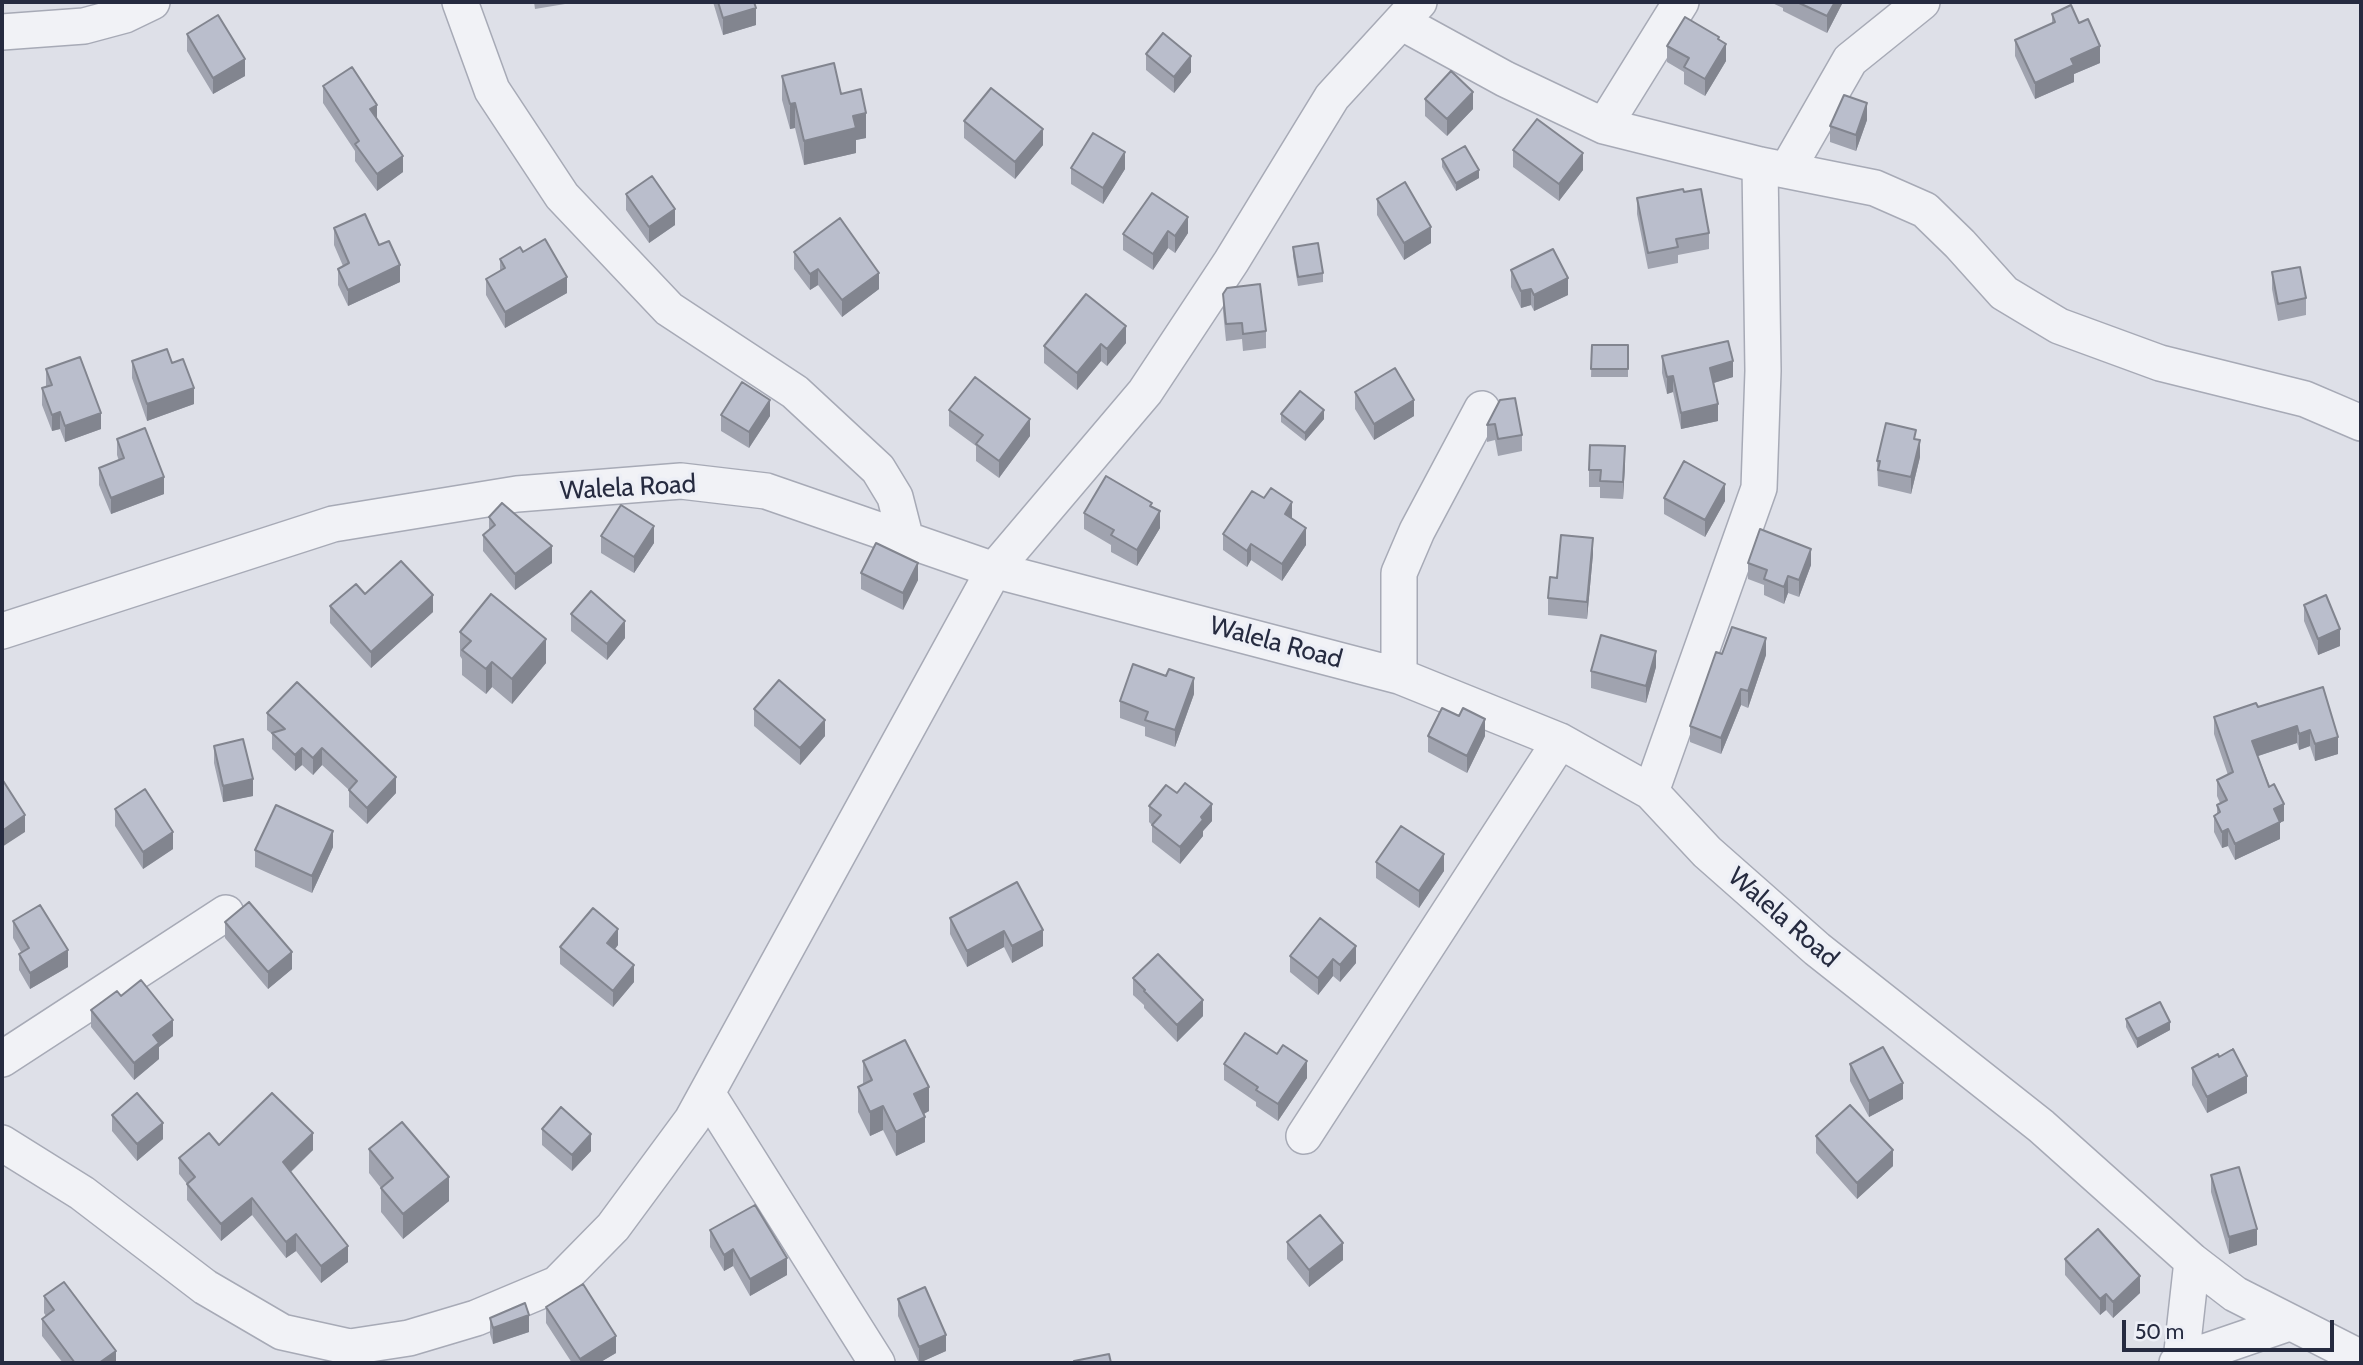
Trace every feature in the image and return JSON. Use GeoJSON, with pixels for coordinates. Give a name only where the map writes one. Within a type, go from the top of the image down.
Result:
{"type":"FeatureCollection","features":[{"type":"Feature","properties":{"kind":"street"},"geometry":{"type":"LineString","coordinates":[[2,32],[84,26],[125,15],[152,2]]}},
{"type":"Feature","properties":{"kind":"street"},"geometry":{"type":"LineString","coordinates":[[460,2],[492,90],[562,196],[669,309],[794,392],[878,469],[895,497],[906,540]]}},
{"type":"Feature","properties":{"kind":"street"},"geometry":{"type":"LineString","coordinates":[[1604,126],[1682,2]]}},
{"type":"Feature","properties":{"kind":"street"},"geometry":{"type":"LineString","coordinates":[[1651,792],[1759,488],[1774,168],[1850,60],[1922,2]]}},
{"type":"Feature","properties":{"kind":"street"},"geometry":{"type":"LineString","coordinates":[[2,1143],[82,1193],[205,1287],[282,1332],[350,1347],[409,1338],[476,1318],[557,1284],[613,1227],[692,1120],[994,570],[1145,392],[1231,262],[1332,97],[1402,9],[1505,79],[1604,126],[1774,168],[1875,188],[1925,210],[2004,293],[2059,326],[2160,363],[2305,400],[2361,423]]}},
{"type":"Feature","properties":{"kind":"street"},"geometry":{"type":"LineString","coordinates":[[1399,676],[1399,573],[1417,531],[1482,409]]}},
{"type":"Feature","properties":{"kind":"street","name":"Walela Road"},"geometry":{"type":"LineString","coordinates":[[2,631],[333,524],[517,494],[681,481],[766,491],[994,570],[1399,676],[1560,741],[1651,792],[1707,852],[1807,940],[2041,1126],[2192,1261],[2235,1294],[2361,1358]]}},
{"type":"Feature","properties":{"kind":"street"},"geometry":{"type":"LineString","coordinates":[[1304,1136],[1560,741]]}},
{"type":"Feature","properties":{"kind":"street"},"geometry":{"type":"LineString","coordinates":[[2,1059],[226,914]]}},
{"type":"Feature","properties":{"kind":"street"},"geometry":{"type":"LineString","coordinates":[[707,1093],[877,1363]]}},
{"type":"Feature","properties":{"kind":"street"},"geometry":{"type":"LineString","coordinates":[[2192,1261],[2179,1361],[2290,1323]]}},
{"type":"Feature","properties":{"kind":"building"},"geometry":{"type":"Polygon","coordinates":[[[718,2],[754,2],[756,8],[723,18],[718,2]]]}},
{"type":"Feature","properties":{"kind":"building"},"geometry":{"type":"Polygon","coordinates":[[[1797,2],[1835,2],[1827,16],[1797,2]]]}},
{"type":"Feature","properties":{"kind":"building"},"geometry":{"type":"Polygon","coordinates":[[[2071,5],[2079,23],[2088,19],[2100,46],[2071,59],[2074,65],[2035,83],[2015,40],[2055,22],[2052,14],[2071,5]]]}},
{"type":"Feature","properties":{"kind":"building"},"geometry":{"type":"Polygon","coordinates":[[[218,15],[245,59],[213,78],[187,34],[218,15]]]}},
{"type":"Feature","properties":{"kind":"building"},"geometry":{"type":"Polygon","coordinates":[[[1685,17],[1726,44],[1705,79],[1684,67],[1689,58],[1667,46],[1685,17]]]}},
{"type":"Feature","properties":{"kind":"building"},"geometry":{"type":"Polygon","coordinates":[[[1163,33],[1191,56],[1174,77],[1146,54],[1163,33]]]}},
{"type":"Feature","properties":{"kind":"building"},"geometry":{"type":"Polygon","coordinates":[[[834,63],[841,94],[861,89],[866,113],[853,116],[856,128],[804,141],[795,103],[790,104],[782,76],[834,63]]]}},
{"type":"Feature","properties":{"kind":"building"},"geometry":{"type":"Polygon","coordinates":[[[352,67],[377,105],[370,109],[403,156],[377,174],[355,144],[359,141],[323,86],[352,67]]]}},
{"type":"Feature","properties":{"kind":"building"},"geometry":{"type":"Polygon","coordinates":[[[1451,71],[1473,92],[1447,119],[1425,99],[1451,71]]]}},
{"type":"Feature","properties":{"kind":"building"},"geometry":{"type":"Polygon","coordinates":[[[991,88],[1043,129],[1015,162],[964,121],[991,88]]]}},
{"type":"Feature","properties":{"kind":"building"},"geometry":{"type":"Polygon","coordinates":[[[1844,95],[1867,103],[1856,135],[1830,126],[1844,95]]]}},
{"type":"Feature","properties":{"kind":"building"},"geometry":{"type":"Polygon","coordinates":[[[1537,119],[1583,153],[1559,184],[1513,150],[1537,119]]]}},
{"type":"Feature","properties":{"kind":"building"},"geometry":{"type":"Polygon","coordinates":[[[1093,133],[1125,152],[1103,188],[1071,168],[1093,133]]]}},
{"type":"Feature","properties":{"kind":"building"},"geometry":{"type":"Polygon","coordinates":[[[1465,146],[1479,170],[1456,183],[1442,159],[1465,146]]]}},
{"type":"Feature","properties":{"kind":"building"},"geometry":{"type":"Polygon","coordinates":[[[652,176],[675,209],[649,227],[626,194],[652,176]]]}},
{"type":"Feature","properties":{"kind":"building"},"geometry":{"type":"Polygon","coordinates":[[[1405,182],[1431,227],[1404,243],[1377,199],[1405,182]]]}},
{"type":"Feature","properties":{"kind":"building"},"geometry":{"type":"Polygon","coordinates":[[[1683,189],[1684,192],[1701,189],[1709,233],[1676,239],[1678,247],[1648,253],[1637,198],[1683,189]]]}},
{"type":"Feature","properties":{"kind":"building"},"geometry":{"type":"Polygon","coordinates":[[[1152,193],[1188,217],[1175,236],[1168,231],[1153,254],[1123,234],[1152,193]]]}},
{"type":"Feature","properties":{"kind":"building"},"geometry":{"type":"Polygon","coordinates":[[[365,214],[379,245],[389,241],[400,265],[348,290],[338,269],[349,263],[334,228],[365,214]]]}},
{"type":"Feature","properties":{"kind":"building"},"geometry":{"type":"Polygon","coordinates":[[[840,218],[879,273],[842,300],[818,269],[810,274],[794,252],[840,218]]]}},
{"type":"Feature","properties":{"kind":"building"},"geometry":{"type":"Polygon","coordinates":[[[545,239],[567,277],[505,312],[486,279],[505,268],[500,259],[520,247],[523,252],[545,239]]]}},
{"type":"Feature","properties":{"kind":"building"},"geometry":{"type":"Polygon","coordinates":[[[1318,243],[1323,273],[1298,277],[1293,247],[1318,243]]]}},
{"type":"Feature","properties":{"kind":"building"},"geometry":{"type":"Polygon","coordinates":[[[1553,249],[1568,278],[1534,295],[1531,289],[1521,291],[1511,270],[1553,249]]]}},
{"type":"Feature","properties":{"kind":"building"},"geometry":{"type":"Polygon","coordinates":[[[2300,267],[2306,298],[2278,304],[2272,272],[2300,267]]]}},
{"type":"Feature","properties":{"kind":"building"},"geometry":{"type":"Polygon","coordinates":[[[1260,284],[1266,331],[1243,334],[1242,323],[1226,324],[1223,294],[1227,288],[1260,284]]]}},
{"type":"Feature","properties":{"kind":"building"},"geometry":{"type":"Polygon","coordinates":[[[1086,294],[1126,326],[1107,349],[1101,344],[1077,373],[1044,346],[1086,294]]]}},
{"type":"Feature","properties":{"kind":"building"},"geometry":{"type":"Polygon","coordinates":[[[1728,341],[1733,361],[1710,368],[1718,404],[1681,413],[1673,376],[1667,377],[1662,356],[1728,341]]]}},
{"type":"Feature","properties":{"kind":"building"},"geometry":{"type":"Polygon","coordinates":[[[1592,345],[1628,345],[1628,369],[1591,369],[1592,345]]]}},
{"type":"Feature","properties":{"kind":"building"},"geometry":{"type":"Polygon","coordinates":[[[167,349],[172,363],[183,359],[194,388],[147,404],[132,361],[167,349]]]}},
{"type":"Feature","properties":{"kind":"building"},"geometry":{"type":"Polygon","coordinates":[[[80,357],[101,413],[65,426],[60,412],[52,415],[42,388],[52,385],[46,369],[80,357]]]}},
{"type":"Feature","properties":{"kind":"building"},"geometry":{"type":"Polygon","coordinates":[[[1395,368],[1414,400],[1374,424],[1355,392],[1395,368]]]}},
{"type":"Feature","properties":{"kind":"building"},"geometry":{"type":"Polygon","coordinates":[[[975,377],[1030,419],[999,461],[976,444],[983,435],[949,410],[975,377]]]}},
{"type":"Feature","properties":{"kind":"building"},"geometry":{"type":"Polygon","coordinates":[[[742,382],[770,400],[749,432],[721,415],[742,382]]]}},
{"type":"Feature","properties":{"kind":"building"},"geometry":{"type":"Polygon","coordinates":[[[1300,391],[1324,410],[1305,433],[1281,414],[1300,391]]]}},
{"type":"Feature","properties":{"kind":"building"},"geometry":{"type":"Polygon","coordinates":[[[1515,398],[1522,435],[1498,439],[1495,424],[1487,425],[1500,400],[1515,398]]]}},
{"type":"Feature","properties":{"kind":"building"},"geometry":{"type":"Polygon","coordinates":[[[1886,423],[1916,430],[1914,439],[1920,440],[1911,477],[1878,470],[1880,461],[1877,461],[1886,423]]]}},
{"type":"Feature","properties":{"kind":"building"},"geometry":{"type":"Polygon","coordinates":[[[145,428],[164,477],[111,498],[99,468],[124,458],[117,439],[145,428]]]}},
{"type":"Feature","properties":{"kind":"building"},"geometry":{"type":"Polygon","coordinates":[[[1590,445],[1625,446],[1623,482],[1600,481],[1601,470],[1589,470],[1590,445]]]}},
{"type":"Feature","properties":{"kind":"building"},"geometry":{"type":"Polygon","coordinates":[[[1684,461],[1725,484],[1705,520],[1664,498],[1684,461]]]}},
{"type":"Feature","properties":{"kind":"building"},"geometry":{"type":"Polygon","coordinates":[[[1106,476],[1152,503],[1150,506],[1160,511],[1137,550],[1111,535],[1114,530],[1084,513],[1106,476]]]}},
{"type":"Feature","properties":{"kind":"building"},"geometry":{"type":"Polygon","coordinates":[[[1271,488],[1292,502],[1285,514],[1306,528],[1282,564],[1251,544],[1247,551],[1223,534],[1252,491],[1264,498],[1271,488]]]}},
{"type":"Feature","properties":{"kind":"building"},"geometry":{"type":"Polygon","coordinates":[[[502,503],[552,546],[515,574],[483,535],[495,525],[489,517],[502,503]]]}},
{"type":"Feature","properties":{"kind":"building"},"geometry":{"type":"Polygon","coordinates":[[[621,505],[654,526],[634,557],[601,536],[621,505]]]}},
{"type":"Feature","properties":{"kind":"building"},"geometry":{"type":"Polygon","coordinates":[[[1760,529],[1811,549],[1799,580],[1788,576],[1784,587],[1764,579],[1767,570],[1748,563],[1760,529]]]}},
{"type":"Feature","properties":{"kind":"building"},"geometry":{"type":"Polygon","coordinates":[[[1561,535],[1593,538],[1587,602],[1548,598],[1550,577],[1557,578],[1561,535]]]}},
{"type":"Feature","properties":{"kind":"building"},"geometry":{"type":"Polygon","coordinates":[[[876,543],[918,563],[903,593],[861,573],[876,543]]]}},
{"type":"Feature","properties":{"kind":"building"},"geometry":{"type":"Polygon","coordinates":[[[401,561],[433,595],[371,652],[330,606],[356,584],[365,594],[401,561]]]}},
{"type":"Feature","properties":{"kind":"building"},"geometry":{"type":"Polygon","coordinates":[[[591,591],[625,621],[607,644],[571,614],[591,591]]]}},
{"type":"Feature","properties":{"kind":"building"},"geometry":{"type":"Polygon","coordinates":[[[491,594],[546,639],[512,679],[492,662],[486,669],[462,650],[471,641],[460,632],[491,594]]]}},
{"type":"Feature","properties":{"kind":"building"},"geometry":{"type":"Polygon","coordinates":[[[2326,595],[2340,629],[2318,639],[2304,605],[2326,595]]]}},
{"type":"Feature","properties":{"kind":"building"},"geometry":{"type":"Polygon","coordinates":[[[1732,627],[1766,638],[1748,691],[1741,689],[1721,738],[1690,726],[1716,652],[1722,654],[1732,627]]]}},
{"type":"Feature","properties":{"kind":"building"},"geometry":{"type":"Polygon","coordinates":[[[1601,635],[1656,651],[1646,686],[1591,671],[1601,635]]]}},
{"type":"Feature","properties":{"kind":"building"},"geometry":{"type":"Polygon","coordinates":[[[1133,664],[1166,676],[1169,669],[1194,678],[1175,730],[1145,720],[1148,712],[1120,701],[1133,664]]]}},
{"type":"Feature","properties":{"kind":"building"},"geometry":{"type":"Polygon","coordinates":[[[779,680],[825,720],[800,748],[754,709],[779,680]]]}},
{"type":"Feature","properties":{"kind":"building"},"geometry":{"type":"Polygon","coordinates":[[[297,682],[396,777],[367,808],[349,790],[357,781],[322,748],[313,758],[302,748],[295,755],[272,733],[285,729],[267,713],[297,682]]]}},
{"type":"Feature","properties":{"kind":"building"},"geometry":{"type":"Polygon","coordinates":[[[2323,687],[2338,737],[2315,744],[2310,730],[2299,734],[2297,726],[2252,741],[2269,787],[2274,784],[2284,804],[2274,809],[2280,822],[2235,844],[2228,829],[2222,832],[2214,816],[2220,812],[2217,805],[2227,800],[2217,780],[2233,772],[2214,717],[2256,703],[2258,707],[2323,687]]]}},
{"type":"Feature","properties":{"kind":"building"},"geometry":{"type":"Polygon","coordinates":[[[1442,708],[1459,716],[1463,708],[1485,719],[1467,756],[1428,736],[1442,708]]]}},
{"type":"Feature","properties":{"kind":"building"},"geometry":{"type":"Polygon","coordinates":[[[243,739],[253,779],[223,786],[214,746],[243,739]]]}},
{"type":"Feature","properties":{"kind":"building"},"geometry":{"type":"Polygon","coordinates":[[[2,779],[25,815],[2,831],[2,779]]]}},
{"type":"Feature","properties":{"kind":"building"},"geometry":{"type":"Polygon","coordinates":[[[1185,783],[1212,804],[1201,817],[1203,820],[1180,847],[1152,825],[1161,815],[1149,806],[1166,785],[1177,793],[1185,783]]]}},
{"type":"Feature","properties":{"kind":"building"},"geometry":{"type":"Polygon","coordinates":[[[145,789],[173,832],[143,852],[115,809],[145,789]]]}},
{"type":"Feature","properties":{"kind":"building"},"geometry":{"type":"Polygon","coordinates":[[[276,805],[333,831],[312,876],[255,850],[276,805]]]}},
{"type":"Feature","properties":{"kind":"building"},"geometry":{"type":"Polygon","coordinates":[[[1401,826],[1444,854],[1419,891],[1376,862],[1401,826]]]}},
{"type":"Feature","properties":{"kind":"building"},"geometry":{"type":"Polygon","coordinates":[[[1017,882],[1043,930],[1012,946],[1004,931],[967,951],[950,918],[1017,882]]]}},
{"type":"Feature","properties":{"kind":"building"},"geometry":{"type":"Polygon","coordinates":[[[249,902],[292,952],[268,972],[225,922],[249,902]]]}},
{"type":"Feature","properties":{"kind":"building"},"geometry":{"type":"Polygon","coordinates":[[[40,905],[68,950],[30,973],[19,954],[29,948],[13,921],[40,905]]]}},
{"type":"Feature","properties":{"kind":"building"},"geometry":{"type":"Polygon","coordinates":[[[593,908],[618,929],[607,943],[634,965],[613,991],[560,947],[593,908]]]}},
{"type":"Feature","properties":{"kind":"building"},"geometry":{"type":"Polygon","coordinates":[[[1320,918],[1356,946],[1340,965],[1333,959],[1318,978],[1290,956],[1320,918]]]}},
{"type":"Feature","properties":{"kind":"building"},"geometry":{"type":"Polygon","coordinates":[[[1158,954],[1203,1000],[1177,1025],[1133,978],[1158,954]]]}},
{"type":"Feature","properties":{"kind":"building"},"geometry":{"type":"Polygon","coordinates":[[[141,980],[173,1020],[153,1035],[159,1043],[134,1063],[91,1010],[117,991],[121,996],[141,980]]]}},
{"type":"Feature","properties":{"kind":"building"},"geometry":{"type":"Polygon","coordinates":[[[2160,1002],[2170,1022],[2137,1039],[2126,1019],[2160,1002]]]}},
{"type":"Feature","properties":{"kind":"building"},"geometry":{"type":"Polygon","coordinates":[[[1245,1033],[1277,1054],[1283,1045],[1307,1061],[1278,1104],[1224,1064],[1245,1033]]]}},
{"type":"Feature","properties":{"kind":"building"},"geometry":{"type":"Polygon","coordinates":[[[905,1040],[929,1087],[914,1094],[925,1117],[896,1132],[883,1106],[870,1112],[858,1087],[872,1080],[863,1061],[905,1040]]]}},
{"type":"Feature","properties":{"kind":"building"},"geometry":{"type":"Polygon","coordinates":[[[1883,1047],[1903,1083],[1869,1101],[1850,1064],[1883,1047]]]}},
{"type":"Feature","properties":{"kind":"building"},"geometry":{"type":"Polygon","coordinates":[[[2233,1049],[2247,1076],[2207,1097],[2192,1068],[2233,1049]]]}},
{"type":"Feature","properties":{"kind":"building"},"geometry":{"type":"Polygon","coordinates":[[[137,1093],[163,1123],[137,1144],[112,1115],[137,1093]]]}},
{"type":"Feature","properties":{"kind":"building"},"geometry":{"type":"Polygon","coordinates":[[[272,1093],[313,1133],[283,1162],[348,1246],[321,1266],[296,1234],[286,1242],[252,1198],[221,1224],[187,1184],[195,1177],[179,1158],[209,1133],[219,1145],[272,1093]]]}},
{"type":"Feature","properties":{"kind":"building"},"geometry":{"type":"Polygon","coordinates":[[[1850,1105],[1893,1150],[1857,1183],[1816,1136],[1850,1105]]]}},
{"type":"Feature","properties":{"kind":"building"},"geometry":{"type":"Polygon","coordinates":[[[561,1107],[591,1134],[572,1155],[542,1129],[561,1107]]]}},
{"type":"Feature","properties":{"kind":"building"},"geometry":{"type":"Polygon","coordinates":[[[402,1122],[449,1177],[403,1214],[381,1188],[393,1178],[369,1149],[402,1122]]]}},
{"type":"Feature","properties":{"kind":"building"},"geometry":{"type":"Polygon","coordinates":[[[2239,1167],[2257,1229],[2229,1237],[2211,1175],[2239,1167]]]}},
{"type":"Feature","properties":{"kind":"building"},"geometry":{"type":"Polygon","coordinates":[[[755,1205],[787,1258],[750,1279],[733,1249],[724,1255],[710,1230],[755,1205]]]}},
{"type":"Feature","properties":{"kind":"building"},"geometry":{"type":"Polygon","coordinates":[[[1320,1215],[1343,1243],[1309,1270],[1287,1242],[1320,1215]]]}},
{"type":"Feature","properties":{"kind":"building"},"geometry":{"type":"Polygon","coordinates":[[[2098,1229],[2140,1276],[2113,1302],[2106,1294],[2100,1299],[2065,1259],[2098,1229]]]}},
{"type":"Feature","properties":{"kind":"building"},"geometry":{"type":"Polygon","coordinates":[[[64,1282],[116,1351],[99,1363],[75,1363],[42,1319],[54,1310],[44,1296],[64,1282]]]}},
{"type":"Feature","properties":{"kind":"building"},"geometry":{"type":"Polygon","coordinates":[[[583,1284],[616,1336],[580,1359],[546,1307],[583,1284]]]}},
{"type":"Feature","properties":{"kind":"building"},"geometry":{"type":"Polygon","coordinates":[[[925,1287],[946,1335],[919,1347],[898,1299],[925,1287]]]}},
{"type":"Feature","properties":{"kind":"building"},"geometry":{"type":"Polygon","coordinates":[[[525,1303],[529,1315],[493,1328],[490,1318],[525,1303]]]}},
{"type":"Feature","properties":{"kind":"building"},"geometry":{"type":"Polygon","coordinates":[[[1109,1354],[1111,1363],[1074,1361],[1109,1354]]]}}]}
